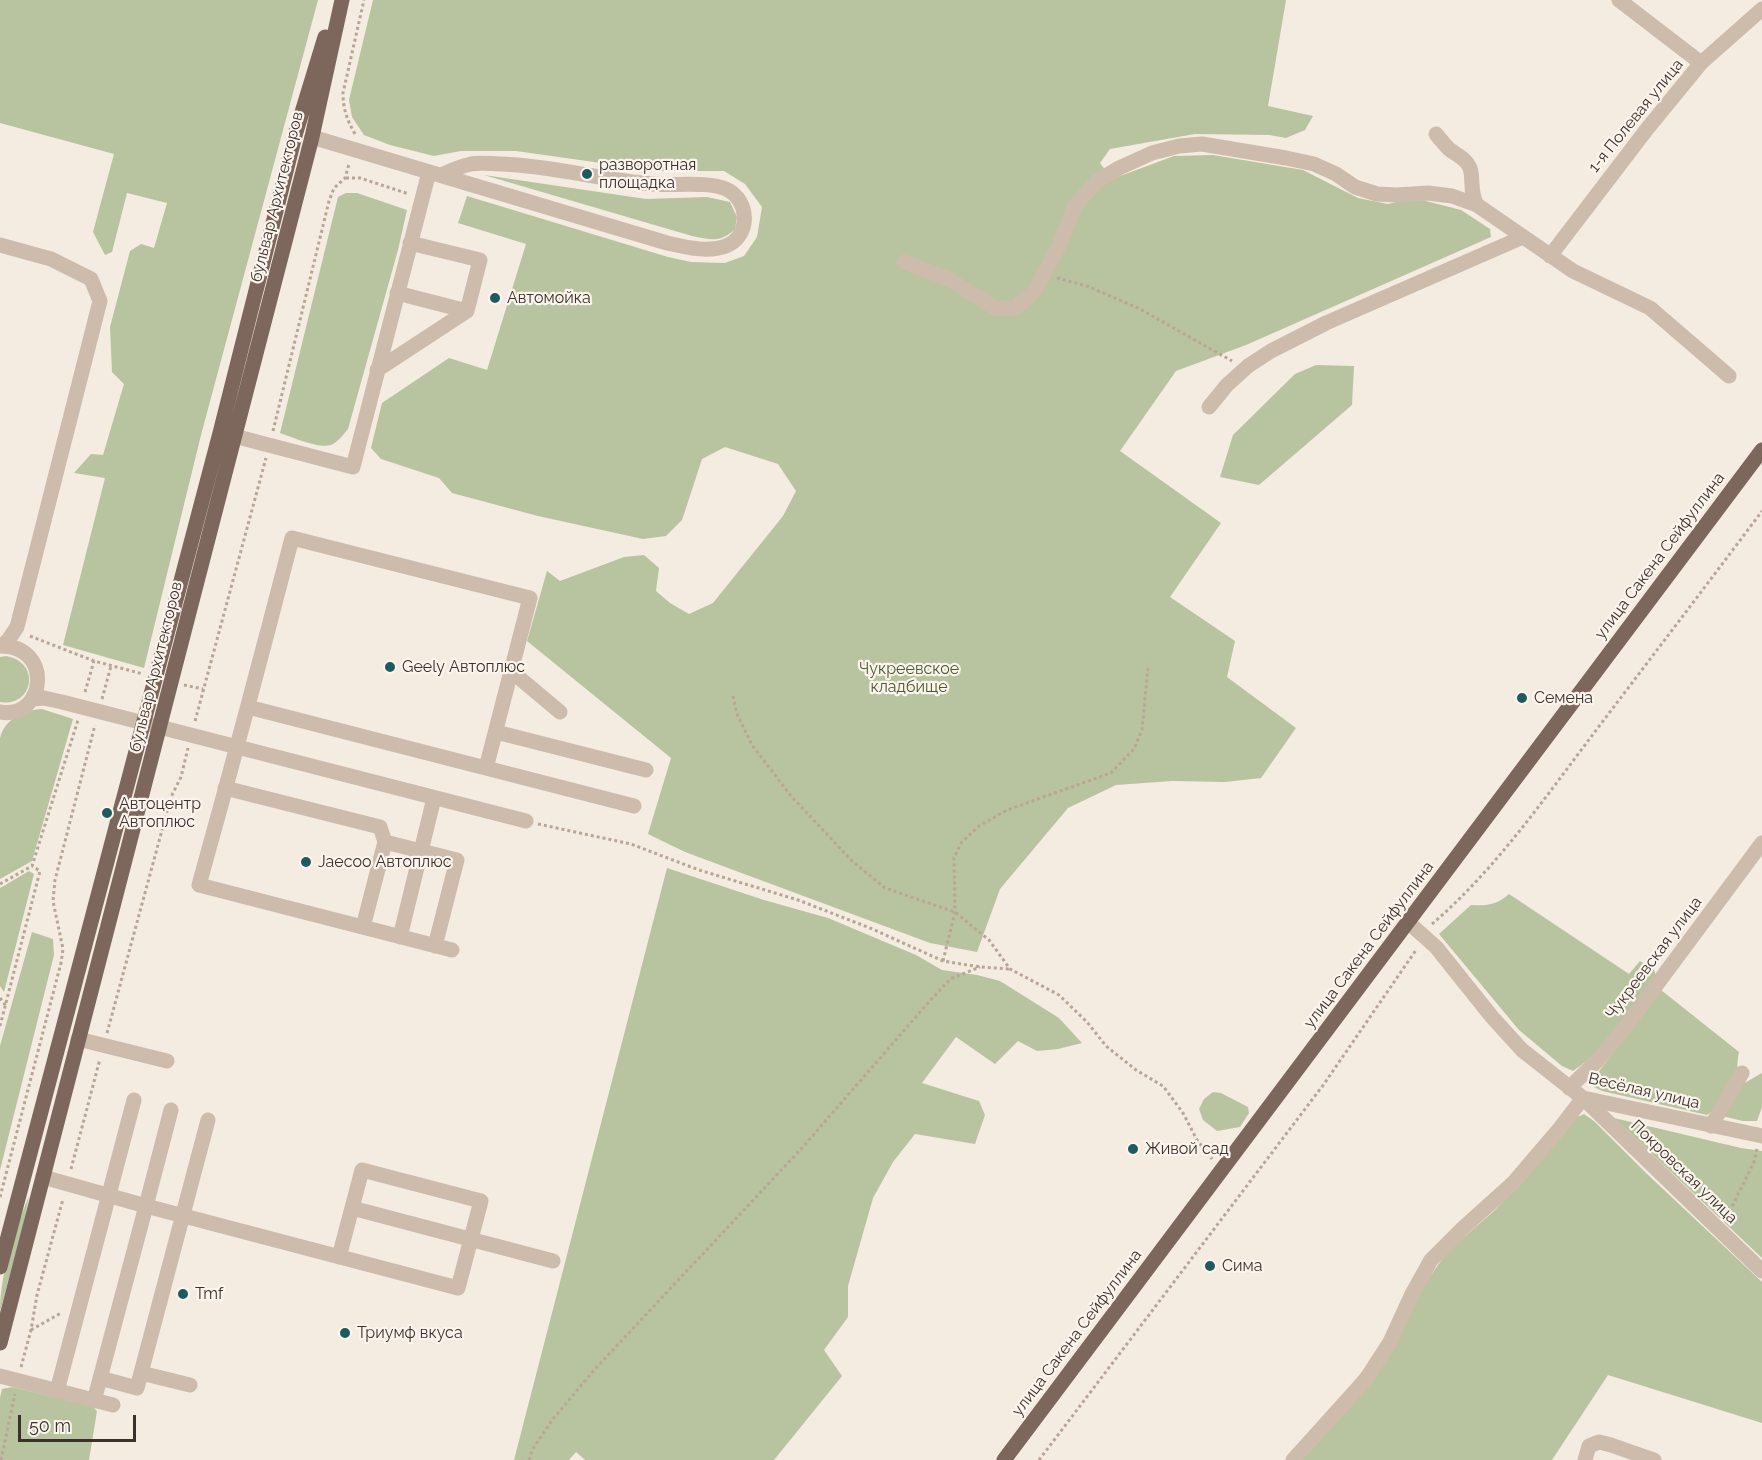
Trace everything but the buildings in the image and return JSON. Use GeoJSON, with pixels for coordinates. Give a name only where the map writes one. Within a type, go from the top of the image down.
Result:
{"type":"FeatureCollection","features":[{"type":"Feature","properties":{"kind":"main road","name":"бульвар Архитекторов"},"geometry":{"type":"LineString","coordinates":[[0,1267],[245,336],[296,132],[336,0]]}},
{"type":"Feature","properties":{"kind":"main road","name":"бульвар Архитекторов"},"geometry":{"type":"LineString","coordinates":[[0,1343],[312,137],[342,0]]}},
{"type":"Feature","properties":{"kind":"main road"},"geometry":{"type":"LineString","coordinates":[[296,132],[312,137]]}},
{"type":"Feature","properties":{"kind":"main road","name":"улица Сакена Сейфуллина"},"geometry":{"type":"LineString","coordinates":[[1004,1460],[1762,450]]}},
{"type":"Feature","properties":{"kind":"street"},"geometry":{"type":"LineString","coordinates":[[1619,0],[1701,63]]}},
{"type":"Feature","properties":{"kind":"street","name":"1-я Полевая улица"},"geometry":{"type":"LineString","coordinates":[[1550,256],[1647,129],[1701,63],[1762,9]]}},
{"type":"Feature","properties":{"kind":"street"},"geometry":{"type":"LineString","coordinates":[[1436,134],[1469,165],[1472,195],[1477,205]]}},
{"type":"Feature","properties":{"kind":"street"},"geometry":{"type":"LineString","coordinates":[[234,436],[352,467],[422,198],[435,173],[472,163],[526,165],[655,185],[698,185],[725,188],[736,196],[745,211],[745,223],[737,240],[724,247],[702,249],[667,243],[435,173],[312,137]]}},
{"type":"Feature","properties":{"kind":"street"},"geometry":{"type":"LineString","coordinates":[[904,262],[947,278],[995,308],[1015,308],[1034,292],[1060,244],[1074,207],[1096,182],[1119,168],[1152,153],[1179,146],[1202,144],[1314,164],[1336,174],[1355,187],[1377,194],[1428,193],[1452,196],[1477,205],[1573,271],[1650,308],[1729,375]]}},
{"type":"Feature","properties":{"kind":"street"},"geometry":{"type":"LineString","coordinates":[[1209,406],[1248,366],[1271,351],[1326,323],[1523,237]]}},
{"type":"Feature","properties":{"kind":"street"},"geometry":{"type":"LineString","coordinates":[[377,370],[467,311],[480,260],[410,243]]}},
{"type":"Feature","properties":{"kind":"street"},"geometry":{"type":"LineString","coordinates":[[0,245],[51,259],[91,279],[100,301],[17,627],[1,646]]}},
{"type":"Feature","properties":{"kind":"street"},"geometry":{"type":"LineString","coordinates":[[397,293],[467,311]]}},
{"type":"Feature","properties":{"kind":"street"},"geometry":{"type":"LineString","coordinates":[[452,950],[199,885],[292,538],[530,598],[486,768]]}},
{"type":"Feature","properties":{"kind":"street"},"geometry":{"type":"LineString","coordinates":[[2,716],[25,706],[37,689],[38,677],[35,664],[19,641],[17,627]]}},
{"type":"Feature","properties":{"kind":"street"},"geometry":{"type":"LineString","coordinates":[[1,646],[15,647],[26,653]]}},
{"type":"Feature","properties":{"kind":"street"},"geometry":{"type":"LineString","coordinates":[[512,671],[560,712]]}},
{"type":"Feature","properties":{"kind":"street"},"geometry":{"type":"LineString","coordinates":[[38,677],[62,702]]}},
{"type":"Feature","properties":{"kind":"street"},"geometry":{"type":"LineString","coordinates":[[32,699],[44,698],[62,702],[526,821]]}},
{"type":"Feature","properties":{"kind":"street"},"geometry":{"type":"LineString","coordinates":[[248,707],[634,806]]}},
{"type":"Feature","properties":{"kind":"street"},"geometry":{"type":"LineString","coordinates":[[496,732],[646,770]]}},
{"type":"Feature","properties":{"kind":"street"},"geometry":{"type":"LineString","coordinates":[[225,788],[380,827],[385,842],[363,927]]}},
{"type":"Feature","properties":{"kind":"street"},"geometry":{"type":"LineString","coordinates":[[400,937],[434,798]]}},
{"type":"Feature","properties":{"kind":"street"},"geometry":{"type":"LineString","coordinates":[[385,842],[457,860],[435,946]]}},
{"type":"Feature","properties":{"kind":"street","name":"Чукреевская улица"},"geometry":{"type":"LineString","coordinates":[[1569,1088],[1597,1061],[1623,1030],[1762,843]]}},
{"type":"Feature","properties":{"kind":"street","name":"Весёлая улица"},"geometry":{"type":"LineString","coordinates":[[1408,923],[1425,937],[1522,1050],[1583,1098],[1762,1135]]}},
{"type":"Feature","properties":{"kind":"street"},"geometry":{"type":"LineString","coordinates":[[78,1039],[167,1061]]}},
{"type":"Feature","properties":{"kind":"street"},"geometry":{"type":"LineString","coordinates":[[1711,1126],[1742,1073]]}},
{"type":"Feature","properties":{"kind":"street"},"geometry":{"type":"LineString","coordinates":[[1293,1460],[1366,1378],[1390,1342],[1431,1260],[1513,1183],[1583,1098]]}},
{"type":"Feature","properties":{"kind":"street","name":"Покровская улица"},"geometry":{"type":"LineString","coordinates":[[1583,1098],[1719,1232],[1762,1271]]}},
{"type":"Feature","properties":{"kind":"street"},"geometry":{"type":"LineString","coordinates":[[57,1391],[134,1100]]}},
{"type":"Feature","properties":{"kind":"street"},"geometry":{"type":"LineString","coordinates":[[94,1401],[171,1110]]}},
{"type":"Feature","properties":{"kind":"street"},"geometry":{"type":"LineString","coordinates":[[100,1378],[137,1388],[208,1120]]}},
{"type":"Feature","properties":{"kind":"street"},"geometry":{"type":"LineString","coordinates":[[43,1176],[108,1197],[458,1288],[481,1201],[362,1170],[339,1257]]}},
{"type":"Feature","properties":{"kind":"street"},"geometry":{"type":"LineString","coordinates":[[352,1208],[553,1261]]}},
{"type":"Feature","properties":{"kind":"street"},"geometry":{"type":"LineString","coordinates":[[141,1373],[190,1385]]}},
{"type":"Feature","properties":{"kind":"street"},"geometry":{"type":"LineString","coordinates":[[0,1376],[113,1405]]}},
{"type":"Feature","properties":{"kind":"street"},"geometry":{"type":"LineString","coordinates":[[1585,1460],[1590,1446],[1599,1442],[1611,1444],[1654,1460]]}},
{"type":"Feature","properties":{"kind":"path"},"geometry":{"type":"LineString","coordinates":[[356,137],[343,106],[343,93],[364,0]]}},
{"type":"Feature","properties":{"kind":"path"},"geometry":{"type":"LineString","coordinates":[[345,178],[360,178],[422,198]]}},
{"type":"Feature","properties":{"kind":"path"},"geometry":{"type":"LineString","coordinates":[[1042,276],[1087,286],[1140,309],[1232,361],[1248,366]]}},
{"type":"Feature","properties":{"kind":"path"},"geometry":{"type":"LineString","coordinates":[[1039,1460],[1324,1084],[1431,925],[1453,906],[1488,868],[1552,788],[1762,511]]}},
{"type":"Feature","properties":{"kind":"path"},"geometry":{"type":"LineString","coordinates":[[17,627],[27,634],[94,661],[84,693]]}},
{"type":"Feature","properties":{"kind":"path"},"geometry":{"type":"LineString","coordinates":[[943,961],[955,912],[954,858],[961,843],[979,826],[1007,810],[1111,773],[1134,749],[1142,730],[1148,668]]}},
{"type":"Feature","properties":{"kind":"path"},"geometry":{"type":"LineString","coordinates":[[734,696],[737,714],[752,745],[791,796],[852,861],[885,888],[955,912],[988,940],[1010,969]]}},
{"type":"Feature","properties":{"kind":"path"},"geometry":{"type":"LineString","coordinates":[[0,884],[32,866],[78,718]]}},
{"type":"Feature","properties":{"kind":"path"},"geometry":{"type":"LineString","coordinates":[[0,1197],[62,956],[61,933],[53,901],[54,880],[89,751]]}},
{"type":"Feature","properties":{"kind":"path"},"geometry":{"type":"LineString","coordinates":[[526,821],[631,844],[699,870],[798,900],[870,928],[943,961],[1010,969],[1059,995],[1087,1022],[1106,1046],[1136,1070],[1163,1086],[1220,1172]]}},
{"type":"Feature","properties":{"kind":"path"},"geometry":{"type":"LineString","coordinates":[[0,1026],[40,871],[32,866]]}},
{"type":"Feature","properties":{"kind":"path"},"geometry":{"type":"LineString","coordinates":[[530,1460],[532,1450],[553,1419],[595,1369],[802,1148],[950,979],[980,967]]}},
{"type":"Feature","properties":{"kind":"path"},"geometry":{"type":"LineString","coordinates":[[0,998],[6,1006]]}},
{"type":"Feature","properties":{"kind":"path"},"geometry":{"type":"LineString","coordinates":[[1719,1232],[1754,1162],[1762,1135]]}},
{"type":"Feature","properties":{"kind":"green space"},"geometry":{"type":"Polygon","coordinates":[[[0,0],[318,0],[201,435],[144,668],[63,645],[105,478],[74,473],[91,454],[103,455],[124,384],[112,372],[110,327],[130,251],[141,244],[154,248],[167,203],[127,193],[112,252],[105,255],[93,232],[114,154],[0,123],[0,0]]]}},
{"type":"Feature","properties":{"kind":"green space","name":"Чукреевское кладбище"},"geometry":{"type":"Polygon","coordinates":[[[373,0],[1286,0],[1268,106],[1313,116],[1305,130],[1286,138],[1269,135],[1195,134],[1110,149],[1100,163],[1112,179],[1174,156],[1213,155],[1303,170],[1358,198],[1388,204],[1414,198],[1461,210],[1490,229],[1491,237],[1246,345],[1176,371],[1120,451],[1221,523],[1170,597],[1235,641],[1227,677],[1296,728],[1261,778],[1225,782],[1172,781],[1116,785],[1068,808],[1000,889],[977,952],[930,943],[685,852],[648,834],[671,758],[527,641],[547,571],[560,581],[624,557],[644,555],[659,568],[656,591],[670,603],[689,614],[713,603],[783,516],[796,491],[778,464],[725,447],[702,459],[682,520],[666,536],[643,539],[538,516],[452,493],[439,478],[381,459],[371,448],[382,403],[449,358],[487,370],[526,244],[458,223],[467,196],[691,262],[725,263],[744,256],[757,237],[762,207],[745,184],[724,171],[658,171],[516,151],[461,151],[434,156],[390,145],[364,135],[352,117],[349,100],[373,0]]]}},
{"type":"Feature","properties":{"kind":"green space"},"geometry":{"type":"Polygon","coordinates":[[[484,175],[646,199],[707,197],[730,202],[737,217],[735,229],[725,237],[705,239],[484,175]]]}},
{"type":"Feature","properties":{"kind":"green space"},"geometry":{"type":"Polygon","coordinates":[[[346,193],[357,193],[407,210],[348,429],[334,444],[326,446],[280,433],[338,197],[346,193]]]}},
{"type":"Feature","properties":{"kind":"green space"},"geometry":{"type":"Polygon","coordinates":[[[1316,365],[1354,366],[1352,405],[1259,485],[1220,477],[1233,435],[1295,374],[1316,365]]]}},
{"type":"Feature","properties":{"kind":"green space"},"geometry":{"type":"Polygon","coordinates":[[[6,656],[17,660],[25,667],[29,675],[29,684],[26,692],[20,698],[11,702],[0,702],[0,657],[6,656]]]}},
{"type":"Feature","properties":{"kind":"green space"},"geometry":{"type":"Polygon","coordinates":[[[42,709],[73,719],[32,861],[0,879],[0,738],[2,731],[10,721],[28,711],[42,709]]]}},
{"type":"Feature","properties":{"kind":"green space"},"geometry":{"type":"Polygon","coordinates":[[[667,868],[828,918],[916,955],[942,970],[1000,981],[1059,1018],[1082,1043],[1037,1051],[1018,1041],[995,1064],[956,1037],[922,1083],[979,1101],[985,1115],[975,1144],[915,1134],[893,1162],[873,1198],[848,1286],[848,1317],[824,1350],[842,1376],[774,1460],[585,1460],[576,1452],[569,1460],[514,1460],[667,868]]]}},
{"type":"Feature","properties":{"kind":"green space"},"geometry":{"type":"Polygon","coordinates":[[[29,871],[34,874],[4,992],[0,986],[0,888],[29,871]]]}},
{"type":"Feature","properties":{"kind":"green space"},"geometry":{"type":"Polygon","coordinates":[[[1509,894],[1629,974],[1640,961],[1654,970],[1656,976],[1608,1040],[1586,1062],[1573,1071],[1562,1066],[1519,1030],[1439,934],[1471,905],[1492,904],[1509,894]]]}},
{"type":"Feature","properties":{"kind":"green space"},"geometry":{"type":"Polygon","coordinates":[[[32,932],[53,939],[54,955],[0,1170],[0,1046],[32,932]]]}},
{"type":"Feature","properties":{"kind":"green space"},"geometry":{"type":"Polygon","coordinates":[[[1661,990],[1739,1052],[1737,1071],[1727,1092],[1719,1104],[1707,1115],[1602,1091],[1592,1086],[1593,1079],[1661,990]]]}},
{"type":"Feature","properties":{"kind":"green space"},"geometry":{"type":"Polygon","coordinates":[[[1762,1073],[1762,1107],[1757,1121],[1743,1121],[1722,1116],[1741,1085],[1762,1073]]]}},
{"type":"Feature","properties":{"kind":"green space"},"geometry":{"type":"Polygon","coordinates":[[[1213,1092],[1221,1093],[1248,1107],[1249,1113],[1240,1127],[1217,1131],[1203,1120],[1199,1109],[1204,1099],[1213,1092]]]}},
{"type":"Feature","properties":{"kind":"green space"},"geometry":{"type":"Polygon","coordinates":[[[1584,1114],[1762,1282],[1762,1423],[1608,1375],[1552,1460],[1293,1460],[1379,1350],[1447,1252],[1494,1211],[1525,1178],[1573,1119],[1584,1114]]]}},
{"type":"Feature","properties":{"kind":"green space"},"geometry":{"type":"Polygon","coordinates":[[[1614,1118],[1762,1151],[1762,1258],[1614,1118]]]}},
{"type":"Feature","properties":{"kind":"green space"},"geometry":{"type":"Polygon","coordinates":[[[29,1196],[22,1231],[0,1311],[9,1252],[29,1196]]]}},
{"type":"Feature","properties":{"kind":"green space"},"geometry":{"type":"Polygon","coordinates":[[[12,1387],[91,1406],[97,1411],[89,1460],[0,1460],[0,1398],[2,1389],[12,1387]]]}},
{"type":"Feature","properties":{"kind":"place","name":"разворотная площадка"},"geometry":{"type":"Point","coordinates":[587,174]}},
{"type":"Feature","properties":{"kind":"place","name":"Автомойка"},"geometry":{"type":"Point","coordinates":[495,298]}},
{"type":"Feature","properties":{"kind":"place","name":"Geely Автоплюс"},"geometry":{"type":"Point","coordinates":[390,667]}},
{"type":"Feature","properties":{"kind":"place","name":"Семена"},"geometry":{"type":"Point","coordinates":[1522,698]}},
{"type":"Feature","properties":{"kind":"place","name":"Автоцентр Автоплюс"},"geometry":{"type":"Point","coordinates":[107,813]}},
{"type":"Feature","properties":{"kind":"place","name":"Jaecoo Автоплюс"},"geometry":{"type":"Point","coordinates":[306,862]}},
{"type":"Feature","properties":{"kind":"place","name":"Живой сад"},"geometry":{"type":"Point","coordinates":[1133,1149]}},
{"type":"Feature","properties":{"kind":"place","name":"Сима"},"geometry":{"type":"Point","coordinates":[1210,1266]}},
{"type":"Feature","properties":{"kind":"place","name":"Tmf"},"geometry":{"type":"Point","coordinates":[183,1294]}},
{"type":"Feature","properties":{"kind":"place","name":"Триумф вкуса"},"geometry":{"type":"Point","coordinates":[345,1333]}}]}
